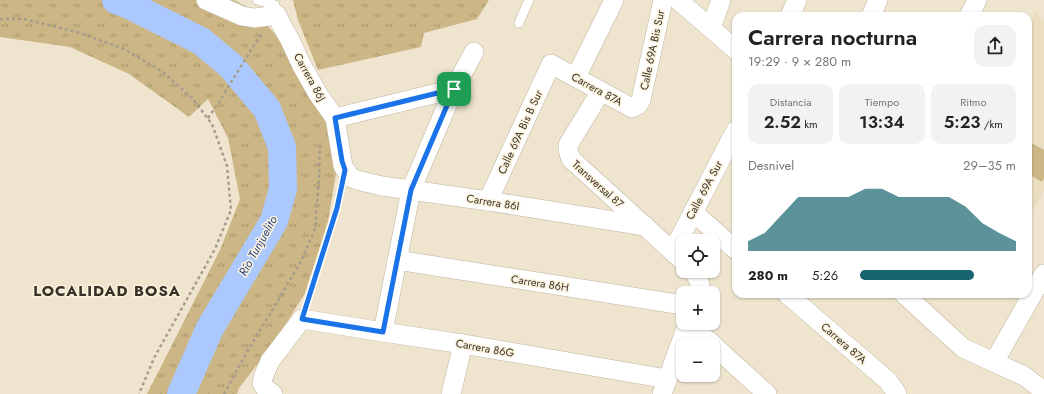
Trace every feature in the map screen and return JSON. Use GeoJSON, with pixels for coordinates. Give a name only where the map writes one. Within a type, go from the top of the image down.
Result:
{"type":"FeatureCollection","features":[{"type":"Feature","properties":{"kind":"street"},"geometry":{"type":"LineString","coordinates":[[206,0],[242,16],[254,18],[276,7]]}},
{"type":"Feature","properties":{"kind":"street"},"geometry":{"type":"LineString","coordinates":[[576,77],[614,0]]}},
{"type":"Feature","properties":{"kind":"street"},"geometry":{"type":"LineString","coordinates":[[676,0],[732,46]]}},
{"type":"Feature","properties":{"kind":"street","name":"Calle 69A Bis Sur"},"geometry":{"type":"LineString","coordinates":[[641,100],[676,0]]}},
{"type":"Feature","properties":{"kind":"street"},"geometry":{"type":"LineString","coordinates":[[711,28],[721,0]]}},
{"type":"Feature","properties":{"kind":"street"},"geometry":{"type":"LineString","coordinates":[[792,12],[797,0]]}},
{"type":"Feature","properties":{"kind":"street"},"geometry":{"type":"LineString","coordinates":[[873,12],[878,0]]}},
{"type":"Feature","properties":{"kind":"street"},"geometry":{"type":"LineString","coordinates":[[971,12],[977,0]]}},
{"type":"Feature","properties":{"kind":"street","name":"Carrera 86J"},"geometry":{"type":"LineString","coordinates":[[276,7],[282,26],[301,64],[318,94],[335,118]]}},
{"type":"Feature","properties":{"kind":"street"},"geometry":{"type":"LineString","coordinates":[[383,332],[411,190],[454,89],[474,52]]}},
{"type":"Feature","properties":{"kind":"street","name":"Carrera 87A"},"geometry":{"type":"LineString","coordinates":[[551,64],[632,108],[638,105],[641,100]]}},
{"type":"Feature","properties":{"kind":"street","name":"Calle 69A Bis B Sur"},"geometry":{"type":"LineString","coordinates":[[488,201],[551,64]]}},
{"type":"Feature","properties":{"kind":"street"},"geometry":{"type":"LineString","coordinates":[[345,170],[342,161],[335,118],[454,89]]}},
{"type":"Feature","properties":{"kind":"street","name":"Transversal 87"},"geometry":{"type":"LineString","coordinates":[[601,91],[568,145],[571,160],[676,254]]}},
{"type":"Feature","properties":{"kind":"street","name":"Calle 69A Sur"},"geometry":{"type":"LineString","coordinates":[[686,234],[693,212],[732,142]]}},
{"type":"Feature","properties":{"kind":"street","name":"Carrera 86I"},"geometry":{"type":"LineString","coordinates":[[345,170],[350,177],[382,186],[645,226]]}},
{"type":"Feature","properties":{"kind":"street"},"geometry":{"type":"LineString","coordinates":[[693,212],[732,246]]}},
{"type":"Feature","properties":{"kind":"street","name":"Carrera 86H"},"geometry":{"type":"LineString","coordinates":[[397,260],[676,304]]}},
{"type":"Feature","properties":{"kind":"street"},"geometry":{"type":"LineString","coordinates":[[1032,288],[1044,274]]}},
{"type":"Feature","properties":{"kind":"street","name":"Carrera 87A"},"geometry":{"type":"LineString","coordinates":[[792,298],[888,381],[897,394]]}},
{"type":"Feature","properties":{"kind":"street"},"geometry":{"type":"LineString","coordinates":[[908,298],[963,348],[1024,376],[1044,391]]}},
{"type":"Feature","properties":{"kind":"street"},"geometry":{"type":"LineString","coordinates":[[994,362],[1024,298]]}},
{"type":"Feature","properties":{"kind":"street"},"geometry":{"type":"LineString","coordinates":[[273,394],[265,388],[262,383],[264,375],[270,361],[302,319]]}},
{"type":"Feature","properties":{"kind":"street","name":"Carrera 86G"},"geometry":{"type":"LineString","coordinates":[[302,319],[462,344],[665,387]]}},
{"type":"Feature","properties":{"kind":"street"},"geometry":{"type":"LineString","coordinates":[[665,387],[685,330]]}},
{"type":"Feature","properties":{"kind":"street"},"geometry":{"type":"LineString","coordinates":[[696,330],[705,338]]}},
{"type":"Feature","properties":{"kind":"street"},"geometry":{"type":"LineString","coordinates":[[451,394],[462,344]]}},
{"type":"Feature","properties":{"kind":"street"},"geometry":{"type":"LineString","coordinates":[[720,351],[767,394]]}},
{"type":"Feature","properties":{"kind":"lane"},"geometry":{"type":"LineString","coordinates":[[257,0],[276,7]]}},
{"type":"Feature","properties":{"kind":"lane"},"geometry":{"type":"LineString","coordinates":[[519,23],[528,0]]}},
{"type":"Feature","properties":{"kind":"path"},"geometry":{"type":"LineString","coordinates":[[0,19],[24,19],[77,32],[124,49],[163,72],[192,98],[212,124],[227,166],[231,210],[215,249],[154,358],[139,394]]}},
{"type":"Feature","properties":{"kind":"path"},"geometry":{"type":"LineString","coordinates":[[208,118],[256,42]]}},
{"type":"Feature","properties":{"kind":"path"},"geometry":{"type":"LineString","coordinates":[[224,394],[248,350],[301,261],[315,229],[320,139]]}},
{"type":"Feature","properties":{"kind":"path"},"geometry":{"type":"LineString","coordinates":[[302,319],[337,208],[345,170]]}},
{"type":"Feature","properties":{"kind":"shaded area"},"geometry":{"type":"Polygon","coordinates":[[[1036,12],[1044,20],[1044,190],[1032,212],[1032,20],[1036,12]]]}},
{"type":"Feature","properties":{"kind":"green space"},"geometry":{"type":"Polygon","coordinates":[[[0,0],[234,0],[254,11],[283,43],[328,118],[338,162],[328,221],[305,293],[274,343],[239,388],[237,394],[147,394],[220,250],[240,199],[228,138],[208,99],[189,117],[129,74],[70,47],[0,37],[0,0]]]}},
{"type":"Feature","properties":{"kind":"green space"},"geometry":{"type":"Polygon","coordinates":[[[293,0],[489,0],[477,19],[424,33],[421,47],[318,70],[298,20],[293,0]]]}},
{"type":"Feature","properties":{"kind":"green space"},"geometry":{"type":"Polygon","coordinates":[[[1032,143],[1044,150],[1044,178],[1042,182],[1032,176],[1032,143]]]}},
{"type":"Feature","properties":{"kind":"waterway","name":"Río Tunjuelito"},"geometry":{"type":"LineString","coordinates":[[116,0],[201,41],[231,66],[267,109],[282,147],[283,189],[274,221],[210,328],[181,394]]}},
{"type":"Feature","properties":{"kind":"district","name":"LOCALIDAD BOSA"},"geometry":{"type":"Point","coordinates":[107,291]}},
{"type":"Feature","properties":{"kind":"route"},"geometry":{"type":"LineString","coordinates":[[454,89],[411,190],[383,332],[302,319],[337,208],[345,170],[342,161],[335,118],[454,89]]}}]}
